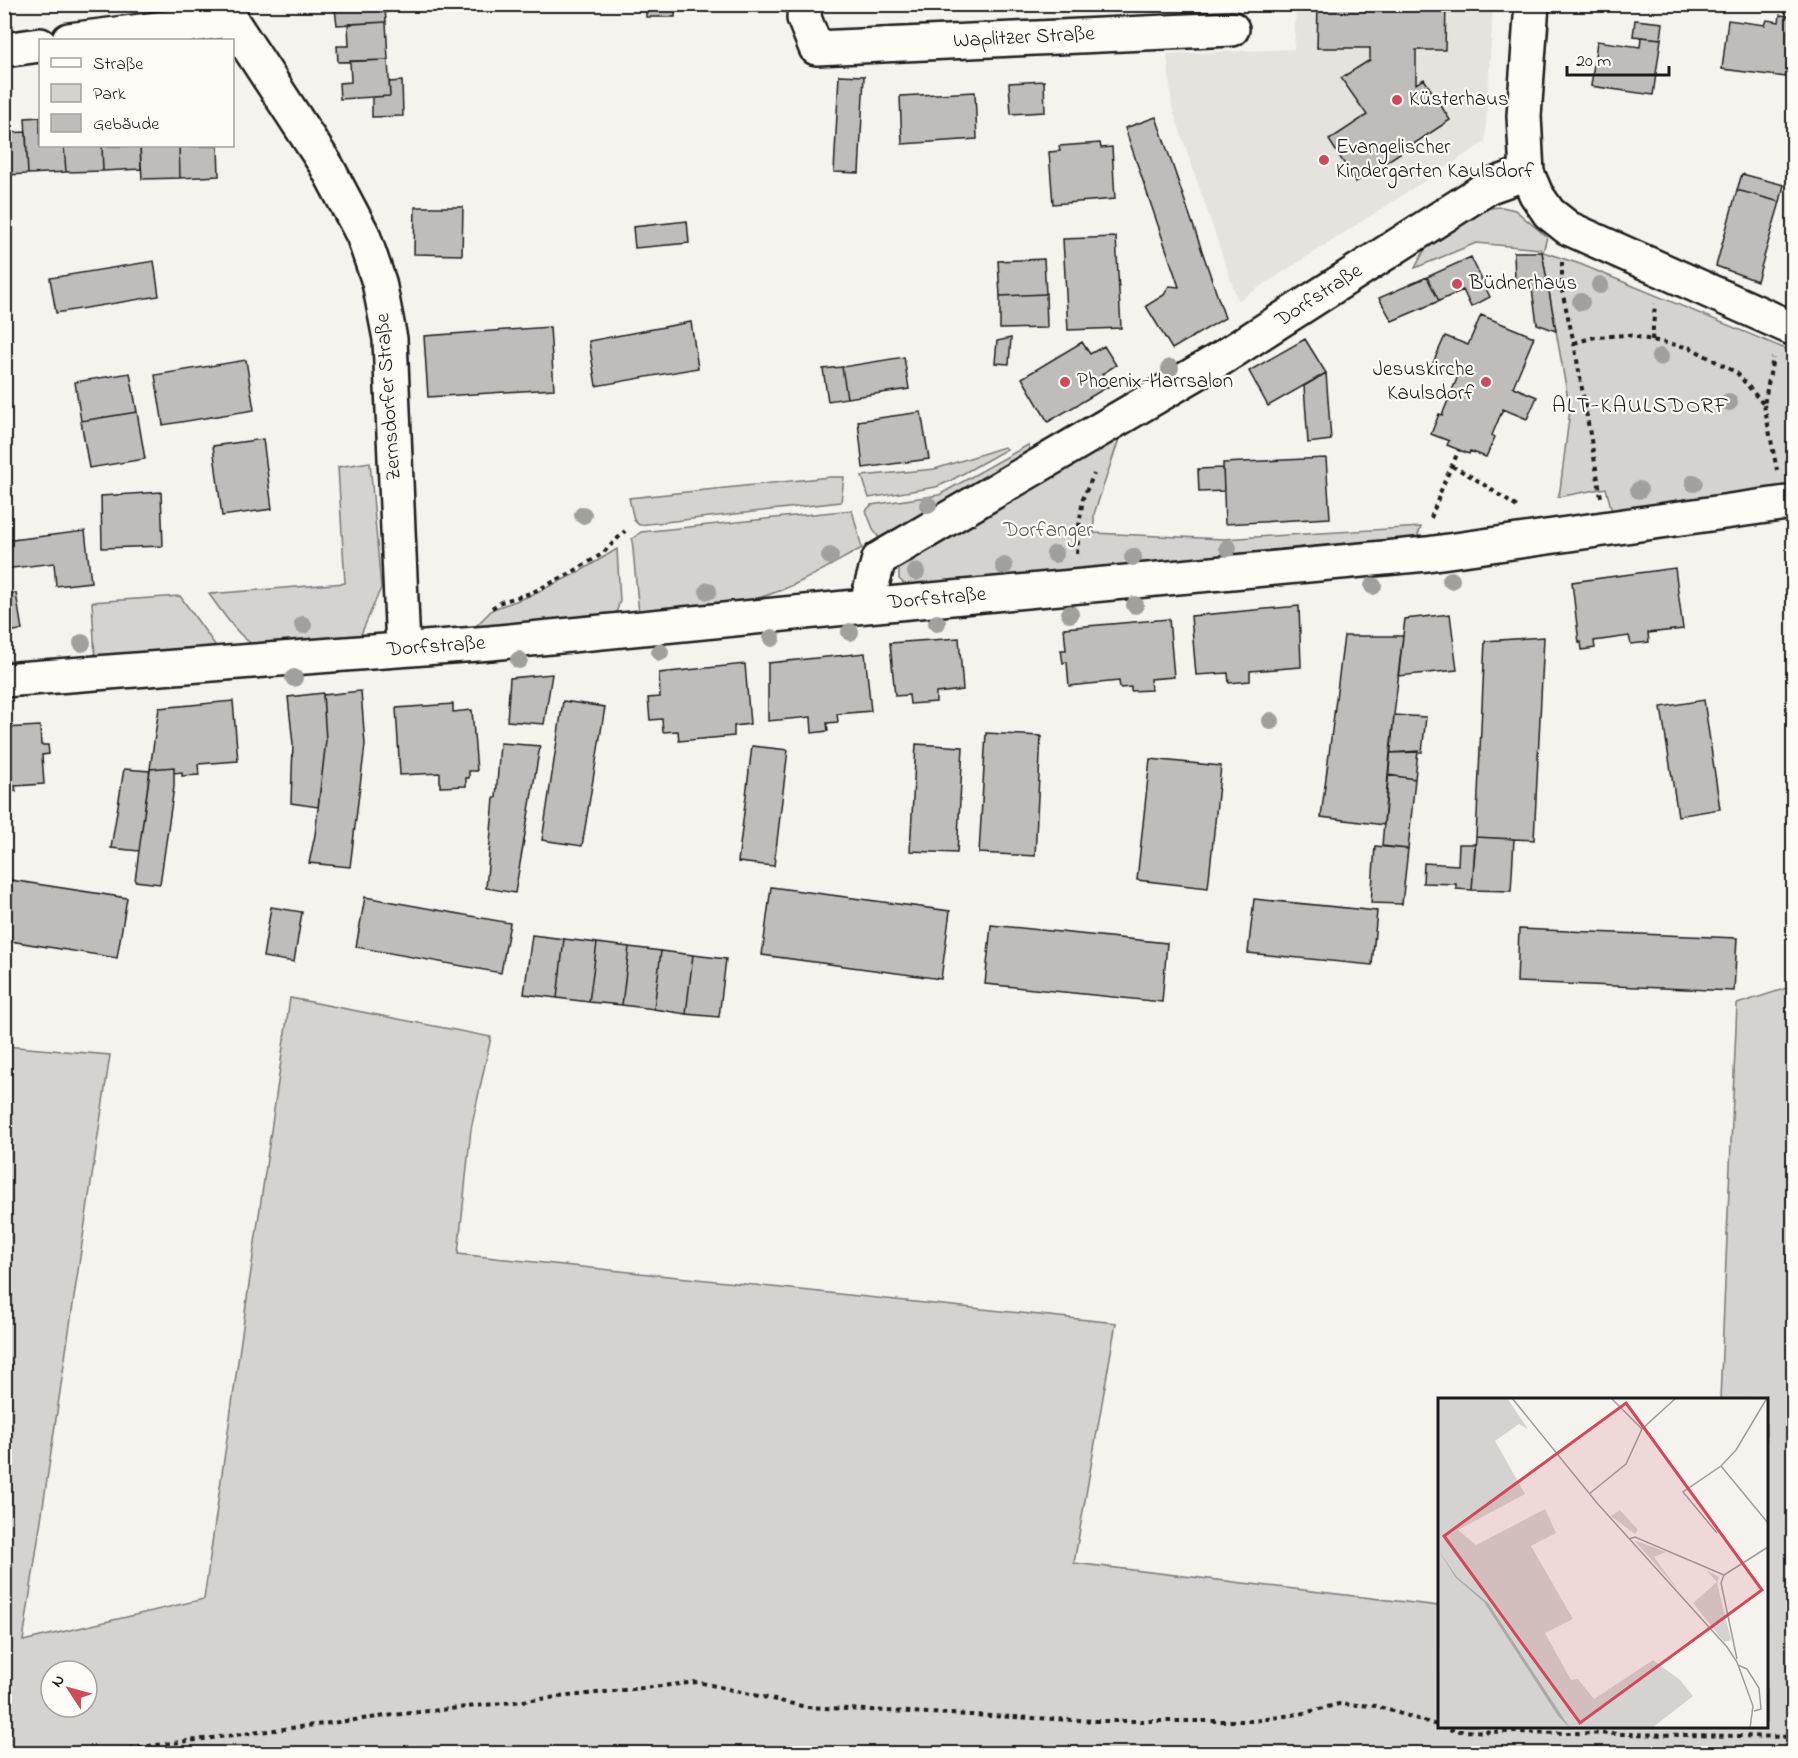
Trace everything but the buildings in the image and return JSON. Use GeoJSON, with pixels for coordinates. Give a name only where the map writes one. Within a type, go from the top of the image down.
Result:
{"type":"FeatureCollection","features":[{"type":"Feature","properties":{"kind":"street","name":"Waplitzer Straße"},"geometry":{"type":"LineString","coordinates":[[805,4],[804,18],[816,48],[1232,29]]}},
{"type":"Feature","properties":{"kind":"street"},"geometry":{"type":"LineString","coordinates":[[1532,4],[1524,116],[1527,173],[1536,194],[1550,213],[1568,228],[1784,340]]}},
{"type":"Feature","properties":{"kind":"street"},"geometry":{"type":"LineString","coordinates":[[75,39],[230,12]]}},
{"type":"Feature","properties":{"kind":"street","name":"Zernsdorfer Straße"},"geometry":{"type":"LineString","coordinates":[[230,12],[326,165],[363,235],[379,282],[390,339],[403,649]]}},
{"type":"Feature","properties":{"kind":"street"},"geometry":{"type":"LineString","coordinates":[[4,50],[39,45]]}},
{"type":"Feature","properties":{"kind":"street","name":"Dorfstraße"},"geometry":{"type":"LineString","coordinates":[[866,606],[879,559],[1222,358],[1490,186],[1527,173]]}},
{"type":"Feature","properties":{"kind":"street","name":"Dorfstraße"},"geometry":{"type":"LineString","coordinates":[[4,680],[624,631],[1427,554],[1786,490]]}},
{"type":"Feature","properties":{"kind":"path"},"geometry":{"type":"LineString","coordinates":[[1562,276],[1562,291],[1574,343],[1598,481]]}},
{"type":"Feature","properties":{"kind":"path"},"geometry":{"type":"LineString","coordinates":[[1652,340],[1656,302]]}},
{"type":"Feature","properties":{"kind":"path"},"geometry":{"type":"LineString","coordinates":[[1574,343],[1595,337],[1628,335],[1691,348],[1737,373],[1764,405],[1786,490]]}},
{"type":"Feature","properties":{"kind":"path"},"geometry":{"type":"LineString","coordinates":[[1764,405],[1784,340]]}},
{"type":"Feature","properties":{"kind":"path"},"geometry":{"type":"LineString","coordinates":[[1428,526],[1443,485],[1460,450]]}},
{"type":"Feature","properties":{"kind":"path"},"geometry":{"type":"LineString","coordinates":[[1452,466],[1522,510]]}},
{"type":"Feature","properties":{"kind":"path"},"geometry":{"type":"LineString","coordinates":[[1077,558],[1078,526],[1083,498],[1097,468]]}},
{"type":"Feature","properties":{"kind":"path"},"geometry":{"type":"LineString","coordinates":[[487,611],[501,602],[531,592],[571,573],[602,554],[625,531]]}},
{"type":"Feature","properties":{"kind":"path"},"geometry":{"type":"LineString","coordinates":[[85,1754],[390,1715],[699,1682],[806,1707],[1095,1721],[1254,1721],[1304,1713],[1339,1704],[1376,1706],[1438,1725]]}},
{"type":"Feature","properties":{"kind":"path"},"geometry":{"type":"LineString","coordinates":[[1446,1728],[1456,1731],[1794,1737]]}},
{"type":"Feature","properties":{"kind":"shaded area","name":"Evangelischer Kindergarten Kaulsdorf"},"geometry":{"type":"Polygon","coordinates":[[[1296,5],[1493,5],[1485,142],[1238,301],[1172,107],[1167,54],[1294,49],[1296,5]]]}},
{"type":"Feature","properties":{"kind":"green space"},"geometry":{"type":"Polygon","coordinates":[[[1502,207],[1515,210],[1547,237],[1543,252],[1580,264],[1793,352],[1793,487],[1613,516],[1606,488],[1558,497],[1570,410],[1542,252],[1540,249],[1476,243],[1415,268],[1431,238],[1470,215],[1488,208],[1502,207]]]}},
{"type":"Feature","properties":{"kind":"green space","name":"Dorfanger"},"geometry":{"type":"Polygon","coordinates":[[[1120,436],[1094,514],[1094,533],[1223,539],[1421,527],[1414,545],[908,587],[899,579],[899,568],[909,557],[1120,436]]]}},
{"type":"Feature","properties":{"kind":"green space"},"geometry":{"type":"Polygon","coordinates":[[[1028,445],[1031,452],[879,538],[874,531],[866,511],[871,505],[939,495],[1028,445]]]}},
{"type":"Feature","properties":{"kind":"green space"},"geometry":{"type":"Polygon","coordinates":[[[1004,447],[1007,449],[936,487],[869,498],[862,476],[935,469],[1004,447]]]}},
{"type":"Feature","properties":{"kind":"green space"},"geometry":{"type":"Polygon","coordinates":[[[370,462],[381,588],[359,639],[256,647],[236,630],[209,594],[345,583],[338,467],[370,462]]]}},
{"type":"Feature","properties":{"kind":"green space"},"geometry":{"type":"Polygon","coordinates":[[[844,477],[841,502],[639,525],[634,520],[629,498],[844,477]]]}},
{"type":"Feature","properties":{"kind":"green space"},"geometry":{"type":"Polygon","coordinates":[[[852,510],[862,548],[798,583],[772,594],[729,605],[639,614],[632,539],[641,532],[852,510]]]}},
{"type":"Feature","properties":{"kind":"green space"},"geometry":{"type":"Polygon","coordinates":[[[617,549],[620,601],[615,616],[473,629],[493,609],[527,597],[579,572],[617,549]]]}},
{"type":"Feature","properties":{"kind":"green space"},"geometry":{"type":"Polygon","coordinates":[[[180,596],[218,649],[95,658],[92,602],[180,596]]]}},
{"type":"Feature","properties":{"kind":"green space"},"geometry":{"type":"Polygon","coordinates":[[[1793,986],[1793,1753],[5,1753],[5,1046],[110,1055],[23,1641],[204,1599],[290,998],[491,1037],[471,1129],[458,1254],[1116,1323],[1074,1563],[1438,1606],[1438,1728],[1768,1728],[1768,1398],[1720,1398],[1737,1004],[1793,986]]]}},
{"type":"Feature","properties":{"kind":"place","name":"Küsterhaus"},"geometry":{"type":"Point","coordinates":[1397,100]}},
{"type":"Feature","properties":{"kind":"place","name":"Evangelischer Kindergarten Kaulsdorf"},"geometry":{"type":"Point","coordinates":[1324,160]}},
{"type":"Feature","properties":{"kind":"place","name":"Büdnerhaus"},"geometry":{"type":"Point","coordinates":[1457,284]}},
{"type":"Feature","properties":{"kind":"place","name":"Phoenix-Harrsalon"},"geometry":{"type":"Point","coordinates":[1065,382]}},
{"type":"Feature","properties":{"kind":"place","name":"Jesuskirche Kaulsdorf"},"geometry":{"type":"Point","coordinates":[1486,382]}},
{"type":"Feature","properties":{"kind":"district","name":"ALT-KAULSDORF"},"geometry":{"type":"Point","coordinates":[1641,407]}}]}
